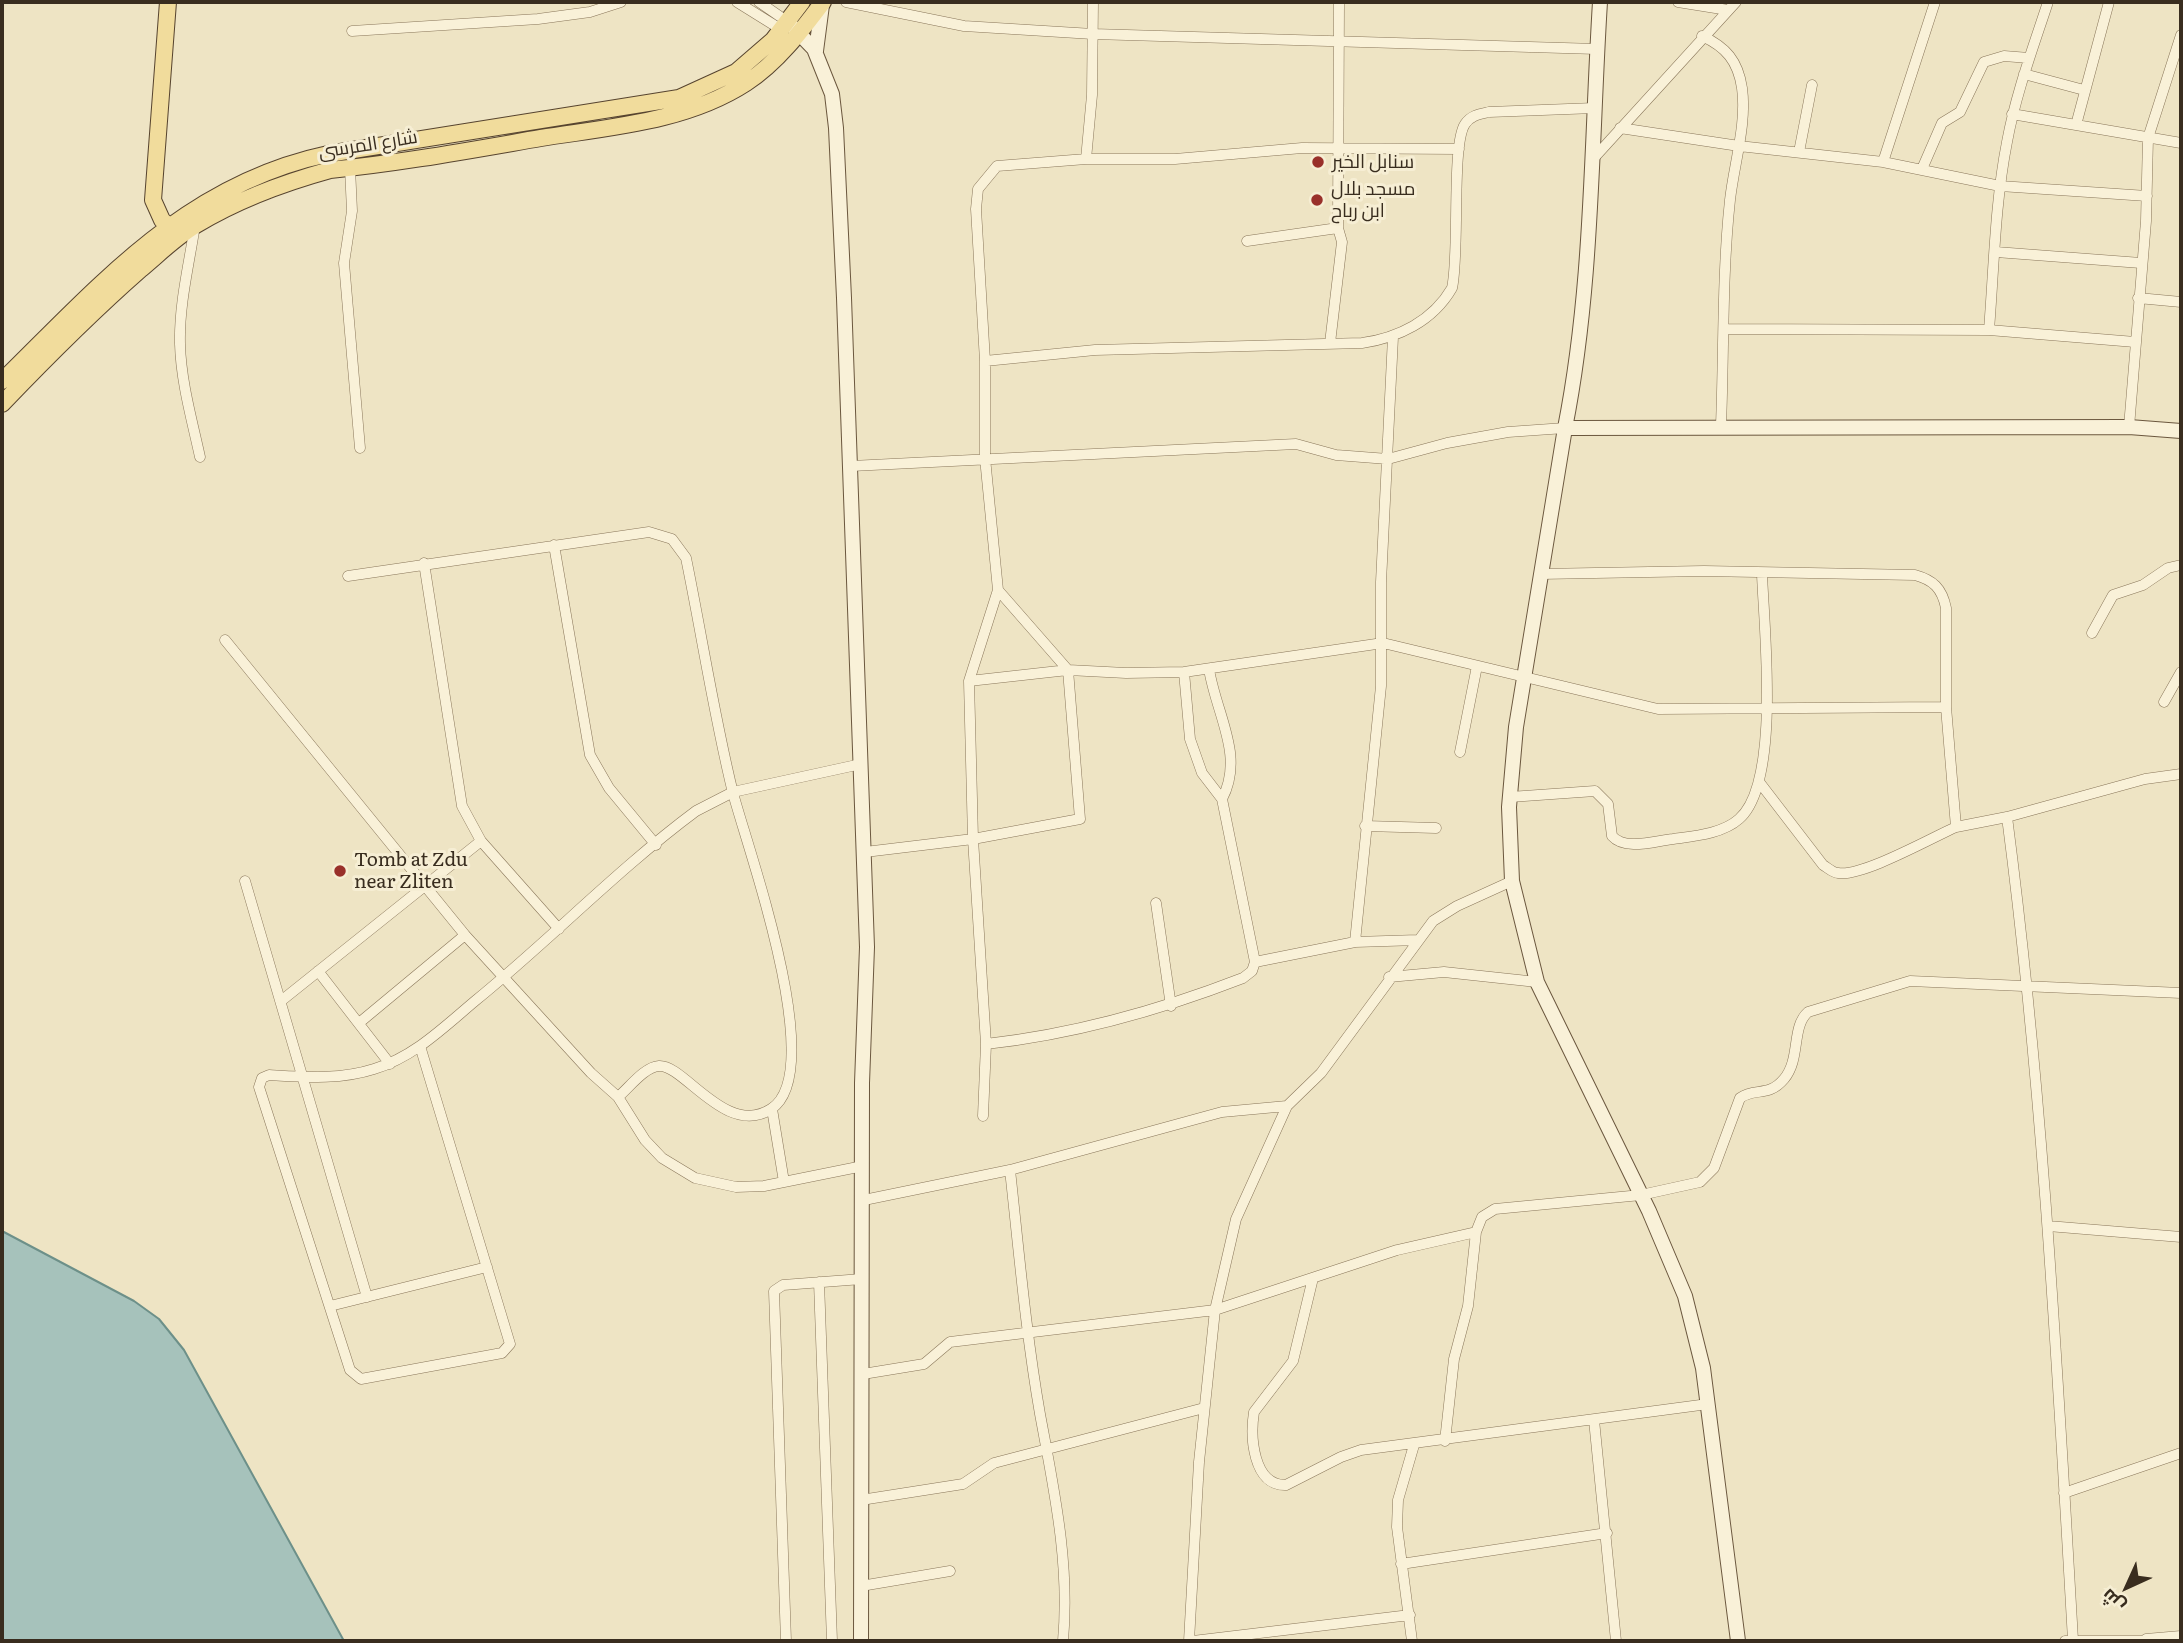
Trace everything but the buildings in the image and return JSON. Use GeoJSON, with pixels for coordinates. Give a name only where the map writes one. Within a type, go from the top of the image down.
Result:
{"type":"FeatureCollection","features":[{"type":"Feature","properties":{"kind":"main road"},"geometry":{"type":"LineString","coordinates":[[140,250],[153,194],[168,2]]}},
{"type":"Feature","properties":{"kind":"main road"},"geometry":{"type":"LineString","coordinates":[[791,30],[802,2]]}},
{"type":"Feature","properties":{"kind":"main road"},"geometry":{"type":"LineString","coordinates":[[791,30],[823,3]]}},
{"type":"Feature","properties":{"kind":"main road","name":"شارع المرسى"},"geometry":{"type":"LineString","coordinates":[[191,218],[293,180],[683,112],[703,106],[747,82],[791,30]]}},
{"type":"Feature","properties":{"kind":"main road","name":"شارع المرسى"},"geometry":{"type":"LineString","coordinates":[[2,404],[174,231],[191,218],[284,164],[427,137],[679,98],[736,72],[791,30]]}},
{"type":"Feature","properties":{"kind":"main road"},"geometry":{"type":"LineString","coordinates":[[153,194],[161,210],[191,218]]}},
{"type":"Feature","properties":{"kind":"main road"},"geometry":{"type":"LineString","coordinates":[[153,194],[157,213],[174,231]]}},
{"type":"Feature","properties":{"kind":"main road","name":"شارع المرسى"},"geometry":{"type":"LineString","coordinates":[[2,381],[105,277],[140,250],[174,231]]}},
{"type":"Feature","properties":{"kind":"street"},"geometry":{"type":"LineString","coordinates":[[352,31],[538,19],[590,12],[621,2]]}},
{"type":"Feature","properties":{"kind":"street"},"geometry":{"type":"LineString","coordinates":[[737,2],[791,30]]}},
{"type":"Feature","properties":{"kind":"street"},"geometry":{"type":"LineString","coordinates":[[758,2],[816,52]]}},
{"type":"Feature","properties":{"kind":"street"},"geometry":{"type":"LineString","coordinates":[[846,2],[964,26],[1093,34],[1597,49]]}},
{"type":"Feature","properties":{"kind":"street"},"geometry":{"type":"LineString","coordinates":[[1086,159],[1092,95],[1093,2]]}},
{"type":"Feature","properties":{"kind":"street"},"geometry":{"type":"LineString","coordinates":[[1330,343],[1342,242],[1338,228],[1341,41],[1339,2]]}},
{"type":"Feature","properties":{"kind":"street"},"geometry":{"type":"LineString","coordinates":[[1600,2],[1582,332],[1524,677],[1510,797],[1512,881],[1538,982],[1641,1195],[1685,1296],[1695,1329],[1708,1404],[1738,1641]]}},
{"type":"Feature","properties":{"kind":"street"},"geometry":{"type":"LineString","coordinates":[[1678,2],[1728,10]]}},
{"type":"Feature","properties":{"kind":"street"},"geometry":{"type":"LineString","coordinates":[[1593,159],[1702,36],[1736,2]]}},
{"type":"Feature","properties":{"kind":"street"},"geometry":{"type":"LineString","coordinates":[[1884,162],[1935,2]]}},
{"type":"Feature","properties":{"kind":"street"},"geometry":{"type":"LineString","coordinates":[[1989,330],[2000,186],[2012,114],[2048,2]]}},
{"type":"Feature","properties":{"kind":"street"},"geometry":{"type":"LineString","coordinates":[[2076,125],[2109,2]]}},
{"type":"Feature","properties":{"kind":"street"},"geometry":{"type":"LineString","coordinates":[[823,3],[816,31],[816,52],[832,94],[836,128],[865,852],[861,1641]]}},
{"type":"Feature","properties":{"kind":"street"},"geometry":{"type":"LineString","coordinates":[[2129,427],[2147,196],[2148,138],[2181,35]]}},
{"type":"Feature","properties":{"kind":"street"},"geometry":{"type":"LineString","coordinates":[[1702,36],[1717,43],[1735,61],[1742,89],[1739,146],[1730,200],[1721,425]]}},
{"type":"Feature","properties":{"kind":"street"},"geometry":{"type":"LineString","coordinates":[[1922,169],[1942,123],[1960,112],[1984,62],[2004,56],[2029,58]]}},
{"type":"Feature","properties":{"kind":"street"},"geometry":{"type":"LineString","coordinates":[[2024,74],[2084,89]]}},
{"type":"Feature","properties":{"kind":"street"},"geometry":{"type":"LineString","coordinates":[[1799,152],[1812,85]]}},
{"type":"Feature","properties":{"kind":"street"},"geometry":{"type":"LineString","coordinates":[[985,360],[1095,350],[1362,343],[1393,337],[1431,314],[1444,302],[1452,288],[1459,149],[1463,127],[1475,115],[1595,108]]}},
{"type":"Feature","properties":{"kind":"street"},"geometry":{"type":"LineString","coordinates":[[2012,114],[2181,143]]}},
{"type":"Feature","properties":{"kind":"street"},"geometry":{"type":"LineString","coordinates":[[1620,128],[1739,146],[1884,162],[2000,186],[2147,196]]}},
{"type":"Feature","properties":{"kind":"street"},"geometry":{"type":"LineString","coordinates":[[983,1116],[986,1044],[973,839],[969,681],[998,590],[985,458],[985,360],[976,209],[978,189],[997,166],[1086,159],[1175,159],[1242,151],[1340,147],[1459,149]]}},
{"type":"Feature","properties":{"kind":"street"},"geometry":{"type":"LineString","coordinates":[[350,168],[352,211],[344,264],[360,448]]}},
{"type":"Feature","properties":{"kind":"street"},"geometry":{"type":"LineString","coordinates":[[191,218],[180,342],[184,380],[200,457]]}},
{"type":"Feature","properties":{"kind":"street"},"geometry":{"type":"LineString","coordinates":[[1247,241],[1338,228]]}},
{"type":"Feature","properties":{"kind":"street"},"geometry":{"type":"LineString","coordinates":[[1996,252],[2141,263]]}},
{"type":"Feature","properties":{"kind":"street"},"geometry":{"type":"LineString","coordinates":[[2138,298],[2181,302]]}},
{"type":"Feature","properties":{"kind":"street"},"geometry":{"type":"LineString","coordinates":[[1724,329],[1989,330],[2135,342]]}},
{"type":"Feature","properties":{"kind":"street"},"geometry":{"type":"LineString","coordinates":[[1355,942],[1383,643],[1381,582],[1393,337]]}},
{"type":"Feature","properties":{"kind":"street"},"geometry":{"type":"LineString","coordinates":[[851,466],[1296,444],[1336,455],[1388,458],[1471,438],[1565,428],[1721,425],[2129,427],[2181,431]]}},
{"type":"Feature","properties":{"kind":"street"},"geometry":{"type":"LineString","coordinates":[[348,576],[649,532],[672,539],[681,548],[686,558],[733,792],[783,966],[790,1031],[790,1076],[772,1109],[757,1114],[737,1113],[703,1097],[674,1070],[664,1066],[647,1071],[618,1097]]}},
{"type":"Feature","properties":{"kind":"street"},"geometry":{"type":"LineString","coordinates":[[554,545],[590,755],[609,788],[656,845]]}},
{"type":"Feature","properties":{"kind":"street"},"geometry":{"type":"LineString","coordinates":[[424,564],[458,794],[467,818],[481,841],[559,929]]}},
{"type":"Feature","properties":{"kind":"street"},"geometry":{"type":"LineString","coordinates":[[2092,632],[2113,595],[2143,585],[2168,568],[2181,565]]}},
{"type":"Feature","properties":{"kind":"street"},"geometry":{"type":"LineString","coordinates":[[1540,573],[1704,571],[1914,575],[1929,579],[1944,596],[1947,608],[1946,707],[1956,827]]}},
{"type":"Feature","properties":{"kind":"street"},"geometry":{"type":"LineString","coordinates":[[1510,797],[1595,791],[1608,804],[1612,836],[1625,845],[1697,835],[1727,827],[1741,818],[1755,799],[1760,783],[1767,708],[1762,574]]}},
{"type":"Feature","properties":{"kind":"street"},"geometry":{"type":"LineString","coordinates":[[865,852],[973,839],[1080,819],[1068,670],[998,590]]}},
{"type":"Feature","properties":{"kind":"street"},"geometry":{"type":"LineString","coordinates":[[225,640],[465,935],[591,1073],[618,1097],[652,1150],[683,1173],[708,1182],[736,1187],[784,1182],[863,1166]]}},
{"type":"Feature","properties":{"kind":"street"},"geometry":{"type":"LineString","coordinates":[[969,681],[1068,670],[1184,672],[1383,643],[1658,709],[1946,707]]}},
{"type":"Feature","properties":{"kind":"street"},"geometry":{"type":"LineString","coordinates":[[1460,752],[1477,666]]}},
{"type":"Feature","properties":{"kind":"street"},"geometry":{"type":"LineString","coordinates":[[1209,669],[1232,755],[1232,776],[1222,799]]}},
{"type":"Feature","properties":{"kind":"street"},"geometry":{"type":"LineString","coordinates":[[986,1044],[1076,1031],[1171,1006],[1243,978],[1252,971],[1255,962],[1222,799],[1209,785],[1196,762],[1189,730],[1184,672]]}},
{"type":"Feature","properties":{"kind":"street"},"geometry":{"type":"LineString","coordinates":[[2164,702],[2181,672]]}},
{"type":"Feature","properties":{"kind":"street"},"geometry":{"type":"LineString","coordinates":[[420,1046],[510,1341],[502,1353],[361,1379],[350,1370],[259,1087],[262,1078],[269,1074],[303,1077],[345,1076],[390,1064],[420,1046],[505,977],[696,811],[733,792],[861,764]]}},
{"type":"Feature","properties":{"kind":"street"},"geometry":{"type":"LineString","coordinates":[[1760,783],[1823,865],[1836,873],[1852,872],[1875,864],[1956,827],[2007,817],[2127,783],[2181,774]]}},
{"type":"Feature","properties":{"kind":"street"},"geometry":{"type":"LineString","coordinates":[[2007,817],[2029,987],[2048,1226],[2073,1640]]}},
{"type":"Feature","properties":{"kind":"street"},"geometry":{"type":"LineString","coordinates":[[1365,826],[1436,828]]}},
{"type":"Feature","properties":{"kind":"street"},"geometry":{"type":"LineString","coordinates":[[281,1002],[424,884],[481,841]]}},
{"type":"Feature","properties":{"kind":"street"},"geometry":{"type":"LineString","coordinates":[[245,881],[367,1297]]}},
{"type":"Feature","properties":{"kind":"street"},"geometry":{"type":"LineString","coordinates":[[1410,1615],[1245,1639],[1191,1641],[1204,1408],[1214,1310],[1236,1219],[1287,1106],[1321,1073],[1352,1035],[1389,977],[1441,916],[1512,881]]}},
{"type":"Feature","properties":{"kind":"street"},"geometry":{"type":"LineString","coordinates":[[1156,903],[1171,1006]]}},
{"type":"Feature","properties":{"kind":"street"},"geometry":{"type":"LineString","coordinates":[[359,1023],[465,935]]}},
{"type":"Feature","properties":{"kind":"street"},"geometry":{"type":"LineString","coordinates":[[1255,962],[1355,942],[1418,940]]}},
{"type":"Feature","properties":{"kind":"street"},"geometry":{"type":"LineString","coordinates":[[318,971],[390,1064]]}},
{"type":"Feature","properties":{"kind":"street"},"geometry":{"type":"LineString","coordinates":[[1389,977],[1444,972],[1538,982]]}},
{"type":"Feature","properties":{"kind":"street"},"geometry":{"type":"LineString","coordinates":[[1445,1441],[1454,1359],[1468,1306],[1476,1232],[1482,1217],[1495,1209],[1641,1195],[1700,1182],[1714,1168],[1740,1098],[1745,1094],[1767,1093],[1786,1078],[1796,1059],[1800,1022],[1808,1012],[1910,981],[2181,993]]}},
{"type":"Feature","properties":{"kind":"street"},"geometry":{"type":"LineString","coordinates":[[864,1200],[1010,1170],[1222,1112],[1287,1106]]}},
{"type":"Feature","properties":{"kind":"street"},"geometry":{"type":"LineString","coordinates":[[772,1109],[784,1182]]}},
{"type":"Feature","properties":{"kind":"street"},"geometry":{"type":"LineString","coordinates":[[1010,1170],[1028,1334],[1062,1535],[1065,1572],[1063,1641]]}},
{"type":"Feature","properties":{"kind":"street"},"geometry":{"type":"LineString","coordinates":[[2048,1226],[2181,1237]]}},
{"type":"Feature","properties":{"kind":"street"},"geometry":{"type":"LineString","coordinates":[[863,1374],[924,1364],[950,1342],[1214,1310],[1397,1251],[1476,1232]]}},
{"type":"Feature","properties":{"kind":"street"},"geometry":{"type":"LineString","coordinates":[[330,1306],[487,1267]]}},
{"type":"Feature","properties":{"kind":"street"},"geometry":{"type":"LineString","coordinates":[[1313,1278],[1293,1361],[1254,1412],[1258,1466],[1269,1482],[1286,1485],[1341,1457],[1361,1450],[1445,1441],[1518,1427],[1594,1420],[1708,1404]]}},
{"type":"Feature","properties":{"kind":"street"},"geometry":{"type":"LineString","coordinates":[[786,1641],[774,1291],[783,1285],[862,1279]]}},
{"type":"Feature","properties":{"kind":"street"},"geometry":{"type":"LineString","coordinates":[[820,1282],[832,1641]]}},
{"type":"Feature","properties":{"kind":"street"},"geometry":{"type":"LineString","coordinates":[[861,1500],[963,1484],[987,1466],[1047,1447],[1204,1408]]}},
{"type":"Feature","properties":{"kind":"street"},"geometry":{"type":"LineString","coordinates":[[1594,1420],[1616,1641]]}},
{"type":"Feature","properties":{"kind":"street"},"geometry":{"type":"LineString","coordinates":[[1412,1641],[1396,1527],[1398,1500],[1414,1445]]}},
{"type":"Feature","properties":{"kind":"street"},"geometry":{"type":"LineString","coordinates":[[2064,1493],[2181,1453]]}},
{"type":"Feature","properties":{"kind":"street"},"geometry":{"type":"LineString","coordinates":[[1401,1563],[1606,1533]]}},
{"type":"Feature","properties":{"kind":"street"},"geometry":{"type":"LineString","coordinates":[[860,1586],[950,1572]]}},
{"type":"Feature","properties":{"kind":"street"},"geometry":{"type":"LineString","coordinates":[[2065,1641],[2146,1640],[2181,1636]]}},
{"type":"Feature","properties":{"kind":"water"},"geometry":{"type":"Polygon","coordinates":[[[2,1231],[134,1301],[159,1319],[184,1350],[344,1641],[2,1641],[2,1231]]]}},
{"type":"Feature","properties":{"kind":"place","name":"سنابل الخير"},"geometry":{"type":"Point","coordinates":[1318,162]}},
{"type":"Feature","properties":{"kind":"place","name":"مسجد بلال ابن رباح"},"geometry":{"type":"Point","coordinates":[1317,200]}},
{"type":"Feature","properties":{"kind":"place","name":"Tomb at Zdu near Zliten"},"geometry":{"type":"Point","coordinates":[340,871]}}]}
